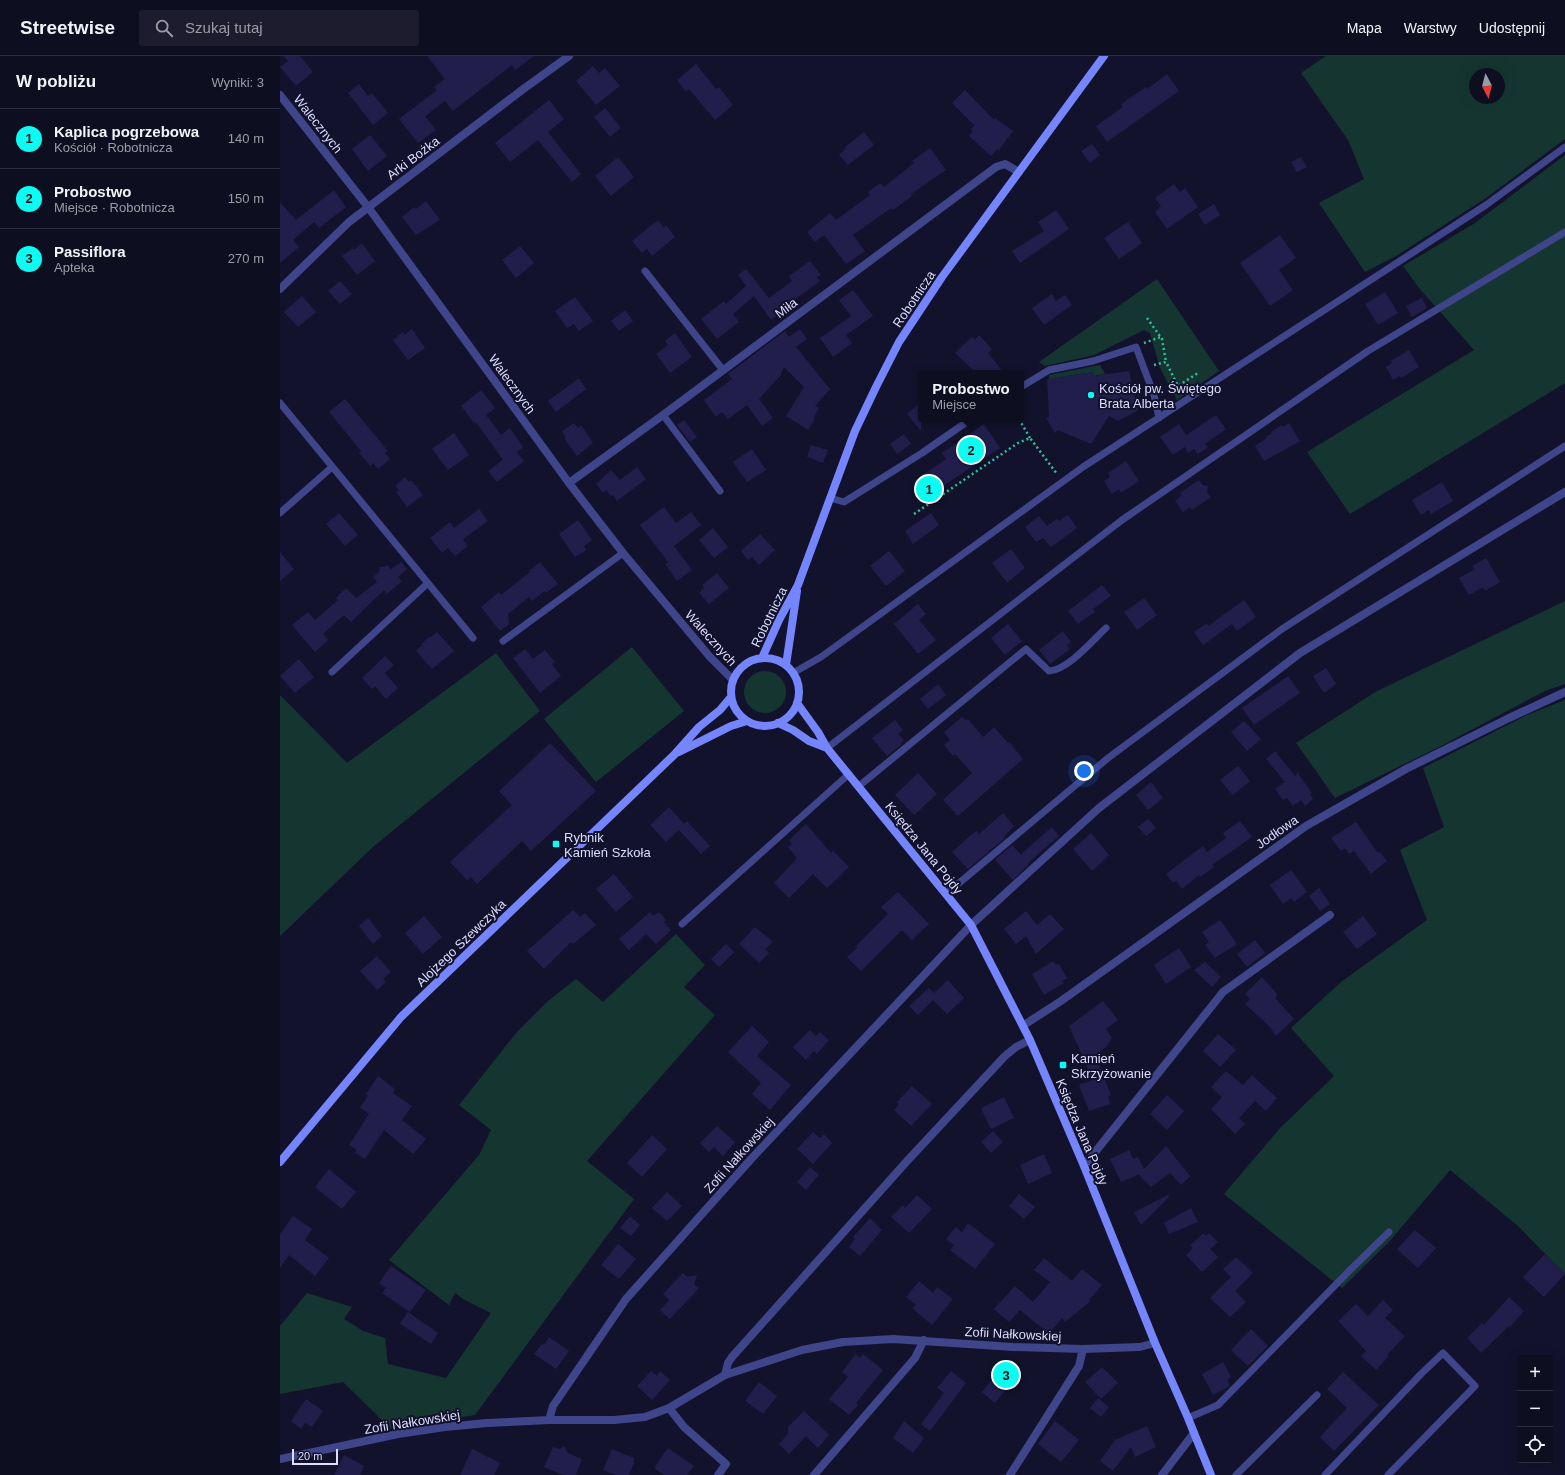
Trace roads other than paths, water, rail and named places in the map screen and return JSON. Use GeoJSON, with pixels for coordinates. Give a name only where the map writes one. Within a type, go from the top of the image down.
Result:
{"type":"FeatureCollection","features":[{"type":"Feature","properties":{"kind":"street","name":"Arki Bożka"},"geometry":{"type":"LineString","coordinates":[[280,289],[349,222],[522,90],[570,56]]}},
{"type":"Feature","properties":{"kind":"street","name":"Robotnicza"},"geometry":{"type":"LineString","coordinates":[[762,658],[779,620],[798,585],[862,416],[899,342],[942,277],[1104,56]]}},
{"type":"Feature","properties":{"kind":"street","name":"Walecznych"},"geometry":{"type":"LineString","coordinates":[[280,95],[368,207],[569,483],[623,553],[710,657],[733,680]]}},
{"type":"Feature","properties":{"kind":"street","name":"Miła"},"geometry":{"type":"LineString","coordinates":[[569,483],[663,415],[996,167],[1006,164],[1019,172]]}},
{"type":"Feature","properties":{"kind":"street","name":"Zofii Nałkowskiej"},"geometry":{"type":"LineString","coordinates":[[549,1420],[553,1406],[626,1299],[752,1158],[971,925],[1099,808],[1300,653],[1565,492]]}},
{"type":"Feature","properties":{"kind":"street","name":"Robotnicza"},"geometry":{"type":"LineString","coordinates":[[786,665],[798,585]]}},
{"type":"Feature","properties":{"kind":"street"},"geometry":{"type":"LineString","coordinates":[[762,658],[774,659],[786,665],[793,673],[799,688],[797,703],[790,715],[778,723],[762,726],[747,721],[738,713],[731,698],[731,688],[733,680],[744,665],[753,660],[762,658]]}},
{"type":"Feature","properties":{"kind":"street","name":"Jodłowa"},"geometry":{"type":"LineString","coordinates":[[1024,1025],[1061,1001],[1311,823],[1406,769],[1508,718],[1565,692]]}},
{"type":"Feature","properties":{"kind":"street","name":"Alojzego Szewczyka"},"geometry":{"type":"LineString","coordinates":[[280,1162],[401,1017],[674,755],[699,727],[720,710],[731,698]]}},
{"type":"Feature","properties":{"kind":"street","name":"Księdza Jana Pojdy"},"geometry":{"type":"LineString","coordinates":[[797,703],[818,732],[827,748],[971,925],[1024,1025],[1084,1166],[1155,1344],[1188,1418],[1211,1475]]}},
{"type":"Feature","properties":{"kind":"street","name":"Alojzego Szewczyka"},"geometry":{"type":"LineString","coordinates":[[674,755],[722,730],[747,721]]}},
{"type":"Feature","properties":{"kind":"street","name":"Księdza Jana Pojdy"},"geometry":{"type":"LineString","coordinates":[[778,723],[793,730],[809,741],[827,748]]}},
{"type":"Feature","properties":{"kind":"street"},"geometry":{"type":"LineString","coordinates":[[1084,1166],[1223,992],[1330,915]]}},
{"type":"Feature","properties":{"kind":"street"},"geometry":{"type":"LineString","coordinates":[[725,1375],[728,1363],[732,1357],[908,1160],[1005,1056],[1016,1047],[1030,1040]]}},
{"type":"Feature","properties":{"kind":"street","name":"Zofii Nałkowskiej"},"geometry":{"type":"LineString","coordinates":[[280,1458],[398,1434],[445,1427],[487,1423],[549,1420],[633,1419],[645,1417],[669,1408],[725,1375],[774,1358],[823,1345],[874,1339],[924,1340],[1013,1347],[1083,1349],[1140,1347],[1155,1344]]}},
{"type":"Feature","properties":{"kind":"street"},"geometry":{"type":"LineString","coordinates":[[814,1475],[915,1358],[924,1340]]}},
{"type":"Feature","properties":{"kind":"street"},"geometry":{"type":"LineString","coordinates":[[1010,1475],[1079,1366],[1083,1349]]}},
{"type":"Feature","properties":{"kind":"street"},"geometry":{"type":"LineString","coordinates":[[669,1408],[684,1427],[726,1464],[718,1475]]}},
{"type":"Feature","properties":{"kind":"street"},"geometry":{"type":"LineString","coordinates":[[1162,1475],[1194,1433]]}},
{"type":"Feature","properties":{"kind":"lane"},"geometry":{"type":"LineString","coordinates":[[793,673],[821,657],[1063,482],[1486,205],[1565,147]]}},
{"type":"Feature","properties":{"kind":"lane"},"geometry":{"type":"LineString","coordinates":[[827,748],[1122,520],[1368,351],[1565,232]]}},
{"type":"Feature","properties":{"kind":"lane"},"geometry":{"type":"LineString","coordinates":[[646,271],[723,370]]}},
{"type":"Feature","properties":{"kind":"lane"},"geometry":{"type":"LineString","coordinates":[[1024,385],[1049,370],[1093,361],[1136,347],[1154,395],[1159,418]]}},
{"type":"Feature","properties":{"kind":"lane"},"geometry":{"type":"LineString","coordinates":[[280,403],[473,638]]}},
{"type":"Feature","properties":{"kind":"lane"},"geometry":{"type":"LineString","coordinates":[[663,415],[720,491]]}},
{"type":"Feature","properties":{"kind":"lane"},"geometry":{"type":"LineString","coordinates":[[830,498],[844,502],[922,454],[967,422]]}},
{"type":"Feature","properties":{"kind":"lane"},"geometry":{"type":"LineString","coordinates":[[946,894],[1108,758],[1282,629],[1565,446]]}},
{"type":"Feature","properties":{"kind":"lane"},"geometry":{"type":"LineString","coordinates":[[280,513],[332,467]]}},
{"type":"Feature","properties":{"kind":"lane"},"geometry":{"type":"LineString","coordinates":[[503,640],[623,553]]}},
{"type":"Feature","properties":{"kind":"lane"},"geometry":{"type":"LineString","coordinates":[[332,672],[428,583]]}},
{"type":"Feature","properties":{"kind":"lane"},"geometry":{"type":"LineString","coordinates":[[859,786],[1026,648],[1049,672],[1056,671],[1065,665],[1106,628]]}},
{"type":"Feature","properties":{"kind":"lane"},"geometry":{"type":"LineString","coordinates":[[682,924],[849,774]]}},
{"type":"Feature","properties":{"kind":"lane"},"geometry":{"type":"LineString","coordinates":[[1188,1418],[1218,1405],[1389,1232]]}},
{"type":"Feature","properties":{"kind":"lane"},"geometry":{"type":"LineString","coordinates":[[1325,1475],[1443,1353],[1476,1386],[1388,1475]]}},
{"type":"Feature","properties":{"kind":"lane"},"geometry":{"type":"LineString","coordinates":[[1236,1475],[1317,1395]]}},
{"type":"Feature","properties":{"kind":"place","name":"Kościół pw. Świętego Brata Alberta"},"geometry":{"type":"Point","coordinates":[1091,395]}},
{"type":"Feature","properties":{"kind":"place","name":"Probostwo"},"geometry":{"type":"Point","coordinates":[971,450]}},
{"type":"Feature","properties":{"kind":"place","name":"Kaplica pogrzebowa"},"geometry":{"type":"Point","coordinates":[929,489]}},
{"type":"Feature","properties":{"kind":"place","name":"Rybnik Kamień Szkoła"},"geometry":{"type":"Point","coordinates":[556,844]}},
{"type":"Feature","properties":{"kind":"place","name":"Kamień Skrzyżowanie"},"geometry":{"type":"Point","coordinates":[1063,1065]}},
{"type":"Feature","properties":{"kind":"place","name":"Passiflora"},"geometry":{"type":"Point","coordinates":[1006,1375]}}]}
